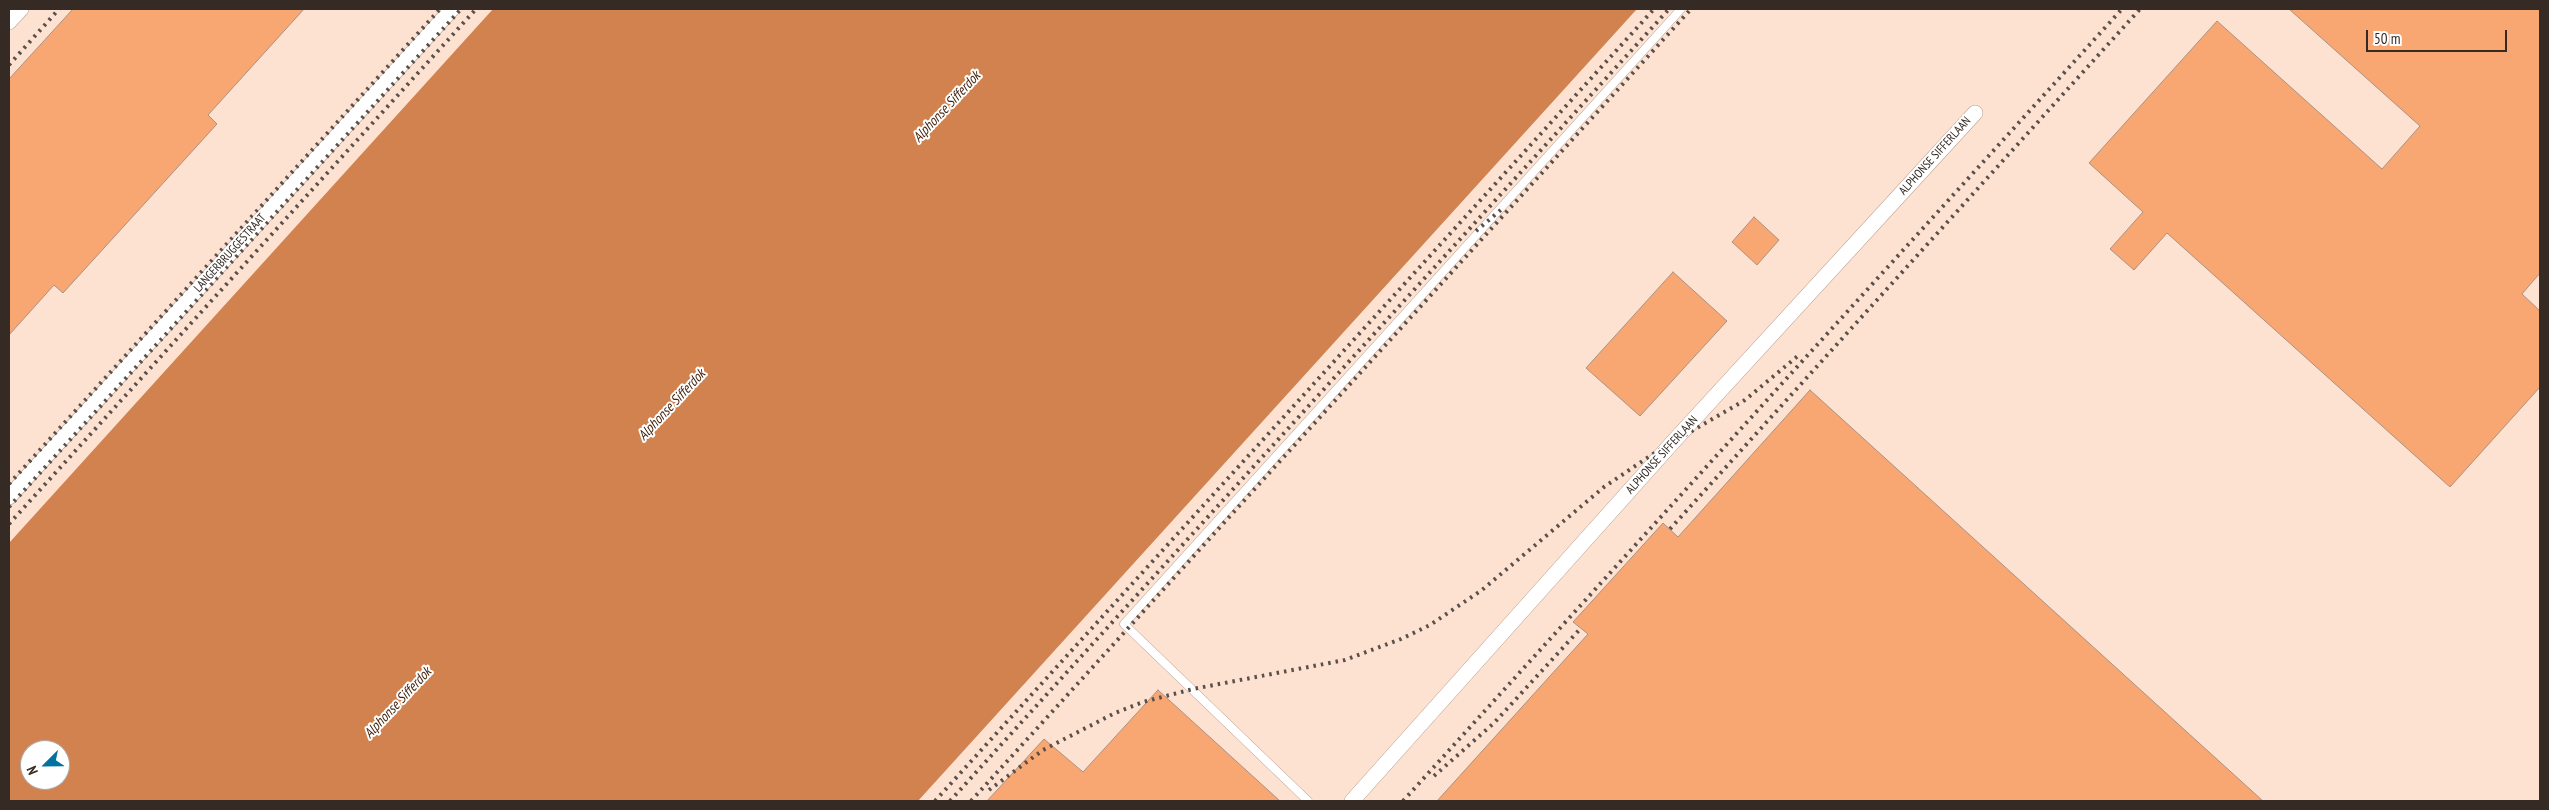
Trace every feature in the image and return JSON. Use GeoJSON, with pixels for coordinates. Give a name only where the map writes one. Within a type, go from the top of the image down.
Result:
{"type":"FeatureCollection","features":[{"type":"Feature","properties":{"kind":"street"},"geometry":{"type":"LineString","coordinates":[[9,22],[21,9]]}},
{"type":"Feature","properties":{"kind":"street","name":"LANGERBRUGGESTRAAT"},"geometry":{"type":"LineString","coordinates":[[9,497],[452,9]]}},
{"type":"Feature","properties":{"kind":"street","name":"ALPHONSE SIFFERLAAN"},"geometry":{"type":"LineString","coordinates":[[1352,801],[1673,442],[1975,113]]}},
{"type":"Feature","properties":{"kind":"lane"},"geometry":{"type":"LineString","coordinates":[[1308,801],[1124,624],[1681,9]]}},
{"type":"Feature","properties":{"kind":"shaded area"},"geometry":{"type":"Polygon","coordinates":[[[9,9],[493,9],[9,543],[9,9]]]}},
{"type":"Feature","properties":{"kind":"shaded area"},"geometry":{"type":"Polygon","coordinates":[[[1637,9],[2540,9],[2540,801],[918,801],[1637,9]]]}},
{"type":"Feature","properties":{"kind":"water","name":"Alphonse Sifferdok"},"geometry":{"type":"Polygon","coordinates":[[[493,9],[1637,9],[918,801],[9,801],[9,543],[493,9]]]}},
{"type":"Feature","properties":{"kind":"building"},"geometry":{"type":"Polygon","coordinates":[[[73,9],[304,9],[208,115],[217,124],[63,293],[54,285],[9,335],[9,79],[73,9]]]}},
{"type":"Feature","properties":{"kind":"building"},"geometry":{"type":"Polygon","coordinates":[[[2289,9],[2540,9],[2540,273],[2522,294],[2540,311],[2540,387],[2450,487],[2167,233],[2134,270],[2110,249],[2143,212],[2089,163],[2217,21],[2382,169],[2420,126],[2289,9]]]}},
{"type":"Feature","properties":{"kind":"building"},"geometry":{"type":"Polygon","coordinates":[[[1754,217],[1779,240],[1757,265],[1732,242],[1754,217]]]}},
{"type":"Feature","properties":{"kind":"building"},"geometry":{"type":"Polygon","coordinates":[[[1673,272],[1727,321],[1640,416],[1586,368],[1673,272]]]}},
{"type":"Feature","properties":{"kind":"building"},"geometry":{"type":"Polygon","coordinates":[[[1810,390],[2263,801],[1437,801],[1588,634],[1573,622],[1663,523],[1678,537],[1810,390]]]}},
{"type":"Feature","properties":{"kind":"building"},"geometry":{"type":"Polygon","coordinates":[[[1158,690],[1280,801],[987,801],[1044,739],[1083,772],[1158,690]]]}},
{"type":"Feature","properties":{"kind":"railway"},"geometry":{"type":"LineString","coordinates":[[9,65],[59,9]]}},
{"type":"Feature","properties":{"kind":"railway"},"geometry":{"type":"LineString","coordinates":[[9,484],[440,9]]}},
{"type":"Feature","properties":{"kind":"railway"},"geometry":{"type":"LineString","coordinates":[[9,507],[461,9]]}},
{"type":"Feature","properties":{"kind":"railway"},"geometry":{"type":"LineString","coordinates":[[9,524],[476,9]]}},
{"type":"Feature","properties":{"kind":"railway"},"geometry":{"type":"LineString","coordinates":[[935,801],[1654,9]]}},
{"type":"Feature","properties":{"kind":"railway"},"geometry":{"type":"LineString","coordinates":[[950,801],[1669,9]]}},
{"type":"Feature","properties":{"kind":"railway"},"geometry":{"type":"LineString","coordinates":[[971,801],[1691,9]]}},
{"type":"Feature","properties":{"kind":"railway"},"geometry":{"type":"LineString","coordinates":[[1403,801],[2122,9]]}},
{"type":"Feature","properties":{"kind":"railway"},"geometry":{"type":"LineString","coordinates":[[1670,529],[2140,9]]}},
{"type":"Feature","properties":{"kind":"railway"},"geometry":{"type":"LineString","coordinates":[[1476,231],[1503,208]]}},
{"type":"Feature","properties":{"kind":"railway"},"geometry":{"type":"LineString","coordinates":[[989,790],[1043,750],[1115,713],[1143,702],[1193,689],[1345,660],[1401,639],[1430,625],[1482,590],[1604,487],[1656,452],[1745,400],[1799,355]]}},
{"type":"Feature","properties":{"kind":"railway"},"geometry":{"type":"LineString","coordinates":[[1434,776],[1494,723],[1581,628]]}}]}
